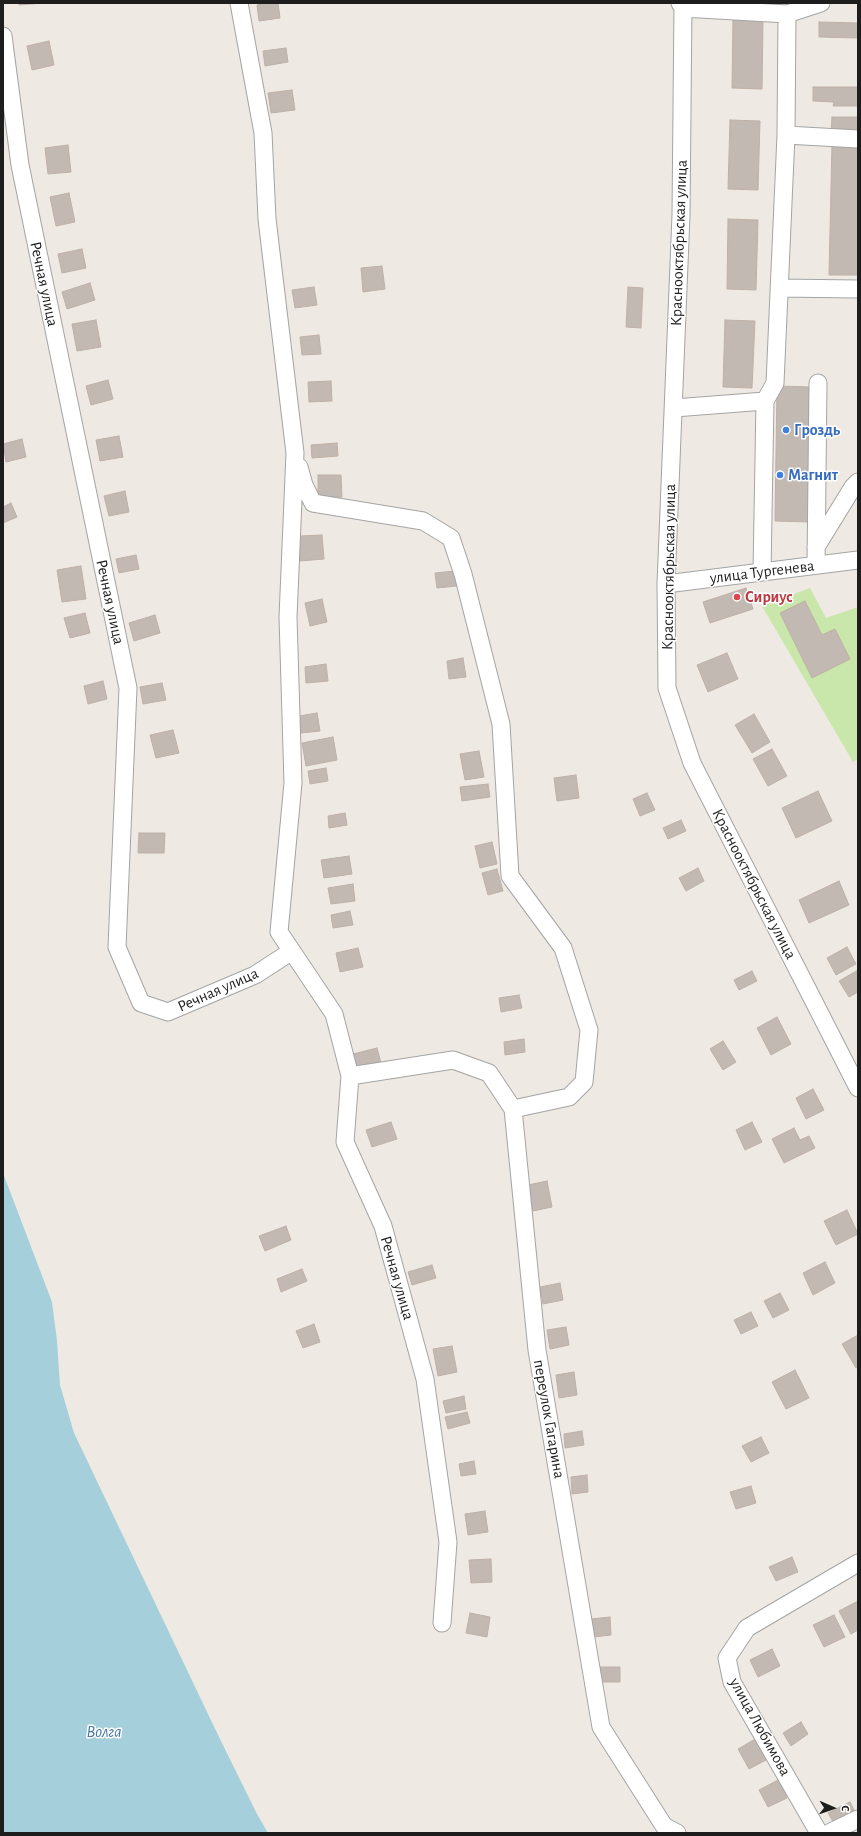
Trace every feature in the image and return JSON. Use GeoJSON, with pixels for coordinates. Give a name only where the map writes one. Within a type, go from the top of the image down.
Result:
{"type":"FeatureCollection","features":[{"type":"Feature","properties":{"kind":"street","name":"Речная улица"},"geometry":{"type":"LineString","coordinates":[[239,3],[263,133],[267,219],[295,453],[288,617],[293,783],[279,932],[334,1014],[350,1076],[345,1142],[382,1226],[425,1379],[448,1542],[442,1623]]}},
{"type":"Feature","properties":{"kind":"street"},"geometry":{"type":"LineString","coordinates":[[682,5],[786,14],[821,3]]}},
{"type":"Feature","properties":{"kind":"street","name":"Краснооктябрьская улица"},"geometry":{"type":"LineString","coordinates":[[682,5],[681,215],[666,584],[667,688],[692,763],[858,1088]]}},
{"type":"Feature","properties":{"kind":"street"},"geometry":{"type":"LineString","coordinates":[[762,572],[764,401],[776,383],[786,135],[786,14]]}},
{"type":"Feature","properties":{"kind":"street","name":"Речная улица"},"geometry":{"type":"LineString","coordinates":[[3,36],[20,166],[128,688],[117,947],[141,1003],[168,1012],[255,975],[292,951]]}},
{"type":"Feature","properties":{"kind":"street"},"geometry":{"type":"LineString","coordinates":[[786,135],[858,139]]}},
{"type":"Feature","properties":{"kind":"street"},"geometry":{"type":"LineString","coordinates":[[779,288],[858,289]]}},
{"type":"Feature","properties":{"kind":"street"},"geometry":{"type":"LineString","coordinates":[[816,565],[818,383]]}},
{"type":"Feature","properties":{"kind":"street"},"geometry":{"type":"LineString","coordinates":[[674,408],[764,401]]}},
{"type":"Feature","properties":{"kind":"street"},"geometry":{"type":"LineString","coordinates":[[295,453],[304,485],[314,503],[423,521],[451,538],[463,574],[501,724],[510,876],[563,948],[589,1030],[584,1082],[569,1097],[513,1109],[489,1072],[453,1060],[350,1076]]}},
{"type":"Feature","properties":{"kind":"street"},"geometry":{"type":"LineString","coordinates":[[815,548],[853,487],[858,482]]}},
{"type":"Feature","properties":{"kind":"street","name":"улица Тургенева"},"geometry":{"type":"LineString","coordinates":[[666,584],[858,560]]}},
{"type":"Feature","properties":{"kind":"street","name":"переулок Гагарина"},"geometry":{"type":"LineString","coordinates":[[513,1109],[537,1350],[601,1727],[664,1826],[677,1833]]}},
{"type":"Feature","properties":{"kind":"street","name":"улица Любимова"},"geometry":{"type":"LineString","coordinates":[[819,1833],[732,1682],[727,1658],[747,1628],[858,1563]]}},
{"type":"Feature","properties":{"kind":"street"},"geometry":{"type":"LineString","coordinates":[[829,1833],[858,1819]]}},
{"type":"Feature","properties":{"kind":"green space"},"geometry":{"type":"Polygon","coordinates":[[[810,588],[826,618],[858,607],[858,759],[853,762],[762,606],[810,588]]]}},
{"type":"Feature","properties":{"kind":"water","name":"Волга"},"geometry":{"type":"Polygon","coordinates":[[[3,1173],[52,1302],[57,1341],[60,1385],[74,1433],[218,1735],[268,1833],[3,1833],[3,1173]]]}},
{"type":"Feature","properties":{"kind":"building"},"geometry":{"type":"Polygon","coordinates":[[[19,3],[43,3],[19,5],[19,3]]]}},
{"type":"Feature","properties":{"kind":"building"},"geometry":{"type":"Polygon","coordinates":[[[278,3],[280,18],[259,21],[257,5],[278,3]]]}},
{"type":"Feature","properties":{"kind":"building"},"geometry":{"type":"Polygon","coordinates":[[[733,18],[763,19],[762,89],[732,88],[733,18]]]}},
{"type":"Feature","properties":{"kind":"building"},"geometry":{"type":"Polygon","coordinates":[[[819,22],[858,23],[858,38],[819,37],[819,22]]]}},
{"type":"Feature","properties":{"kind":"building"},"geometry":{"type":"Polygon","coordinates":[[[49,41],[54,65],[32,70],[27,46],[49,41]]]}},
{"type":"Feature","properties":{"kind":"building"},"geometry":{"type":"Polygon","coordinates":[[[286,48],[288,62],[265,66],[263,51],[286,48]]]}},
{"type":"Feature","properties":{"kind":"building"},"geometry":{"type":"Polygon","coordinates":[[[813,87],[858,87],[858,106],[833,106],[834,102],[813,101],[813,87]]]}},
{"type":"Feature","properties":{"kind":"building"},"geometry":{"type":"Polygon","coordinates":[[[292,90],[295,110],[271,113],[268,93],[292,90]]]}},
{"type":"Feature","properties":{"kind":"building"},"geometry":{"type":"Polygon","coordinates":[[[832,117],[858,117],[858,135],[831,134],[832,117]]]}},
{"type":"Feature","properties":{"kind":"building"},"geometry":{"type":"Polygon","coordinates":[[[730,120],[760,121],[758,190],[728,189],[730,120]]]}},
{"type":"Feature","properties":{"kind":"building"},"geometry":{"type":"Polygon","coordinates":[[[832,144],[858,145],[858,275],[829,275],[832,144]]]}},
{"type":"Feature","properties":{"kind":"building"},"geometry":{"type":"Polygon","coordinates":[[[68,145],[71,172],[48,174],[45,148],[68,145]]]}},
{"type":"Feature","properties":{"kind":"building"},"geometry":{"type":"Polygon","coordinates":[[[69,193],[75,222],[56,226],[50,197],[69,193]]]}},
{"type":"Feature","properties":{"kind":"building"},"geometry":{"type":"Polygon","coordinates":[[[728,219],[758,220],[756,290],[727,289],[728,219]]]}},
{"type":"Feature","properties":{"kind":"building"},"geometry":{"type":"Polygon","coordinates":[[[82,249],[86,268],[62,273],[58,254],[82,249]]]}},
{"type":"Feature","properties":{"kind":"building"},"geometry":{"type":"Polygon","coordinates":[[[382,266],[385,289],[363,292],[361,268],[382,266]]]}},
{"type":"Feature","properties":{"kind":"building"},"geometry":{"type":"Polygon","coordinates":[[[90,283],[95,300],[67,309],[62,292],[90,283]]]}},
{"type":"Feature","properties":{"kind":"building"},"geometry":{"type":"Polygon","coordinates":[[[314,287],[317,305],[295,308],[292,290],[314,287]]]}},
{"type":"Feature","properties":{"kind":"building"},"geometry":{"type":"Polygon","coordinates":[[[628,287],[643,288],[641,328],[626,327],[628,287]]]}},
{"type":"Feature","properties":{"kind":"building"},"geometry":{"type":"Polygon","coordinates":[[[96,320],[101,347],[77,351],[72,324],[96,320]]]}},
{"type":"Feature","properties":{"kind":"building"},"geometry":{"type":"Polygon","coordinates":[[[725,320],[755,321],[752,388],[723,387],[725,320]]]}},
{"type":"Feature","properties":{"kind":"building"},"geometry":{"type":"Polygon","coordinates":[[[319,335],[321,354],[302,355],[300,337],[319,335]]]}},
{"type":"Feature","properties":{"kind":"building"},"geometry":{"type":"Polygon","coordinates":[[[108,380],[113,399],[91,405],[86,386],[108,380]]]}},
{"type":"Feature","properties":{"kind":"building"},"geometry":{"type":"Polygon","coordinates":[[[331,381],[332,401],[309,402],[308,382],[331,381]]]}},
{"type":"Feature","properties":{"kind":"building"},"geometry":{"type":"Polygon","coordinates":[[[777,386],[811,387],[809,522],[775,521],[777,386]]]}},
{"type":"Feature","properties":{"kind":"building"},"geometry":{"type":"Polygon","coordinates":[[[119,436],[123,457],[100,461],[96,440],[119,436]]]}},
{"type":"Feature","properties":{"kind":"building"},"geometry":{"type":"Polygon","coordinates":[[[22,439],[26,457],[6,462],[3,444],[22,439]]]}},
{"type":"Feature","properties":{"kind":"building"},"geometry":{"type":"Polygon","coordinates":[[[337,443],[338,456],[312,458],[311,445],[337,443]]]}},
{"type":"Feature","properties":{"kind":"building"},"geometry":{"type":"Polygon","coordinates":[[[318,475],[341,475],[342,497],[318,498],[318,475]]]}},
{"type":"Feature","properties":{"kind":"building"},"geometry":{"type":"Polygon","coordinates":[[[125,491],[129,512],[109,516],[104,496],[125,491]]]}},
{"type":"Feature","properties":{"kind":"building"},"geometry":{"type":"Polygon","coordinates":[[[11,503],[17,517],[3,523],[3,507],[11,503]]]}},
{"type":"Feature","properties":{"kind":"building"},"geometry":{"type":"Polygon","coordinates":[[[322,535],[324,559],[300,561],[299,536],[322,535]]]}},
{"type":"Feature","properties":{"kind":"building"},"geometry":{"type":"Polygon","coordinates":[[[136,555],[139,569],[119,573],[116,559],[136,555]]]}},
{"type":"Feature","properties":{"kind":"building"},"geometry":{"type":"Polygon","coordinates":[[[81,566],[86,599],[62,602],[57,570],[81,566]]]}},
{"type":"Feature","properties":{"kind":"building"},"geometry":{"type":"Polygon","coordinates":[[[455,571],[457,586],[437,588],[435,573],[455,571]]]}},
{"type":"Feature","properties":{"kind":"building"},"geometry":{"type":"Polygon","coordinates":[[[746,588],[753,609],[710,623],[703,602],[746,588]]]}},
{"type":"Feature","properties":{"kind":"building"},"geometry":{"type":"Polygon","coordinates":[[[322,599],[327,622],[310,626],[305,603],[322,599]]]}},
{"type":"Feature","properties":{"kind":"building"},"geometry":{"type":"Polygon","coordinates":[[[805,601],[822,635],[835,629],[850,659],[812,678],[780,613],[805,601]]]}},
{"type":"Feature","properties":{"kind":"building"},"geometry":{"type":"Polygon","coordinates":[[[85,613],[90,633],[70,638],[64,618],[85,613]]]}},
{"type":"Feature","properties":{"kind":"building"},"geometry":{"type":"Polygon","coordinates":[[[155,615],[160,633],[134,641],[129,623],[155,615]]]}},
{"type":"Feature","properties":{"kind":"building"},"geometry":{"type":"Polygon","coordinates":[[[727,653],[738,679],[708,692],[697,665],[727,653]]]}},
{"type":"Feature","properties":{"kind":"building"},"geometry":{"type":"Polygon","coordinates":[[[463,658],[466,677],[449,679],[447,661],[463,658]]]}},
{"type":"Feature","properties":{"kind":"building"},"geometry":{"type":"Polygon","coordinates":[[[326,664],[328,681],[306,683],[305,667],[326,664]]]}},
{"type":"Feature","properties":{"kind":"building"},"geometry":{"type":"Polygon","coordinates":[[[103,681],[107,699],[88,704],[84,686],[103,681]]]}},
{"type":"Feature","properties":{"kind":"building"},"geometry":{"type":"Polygon","coordinates":[[[162,683],[166,700],[143,704],[140,687],[162,683]]]}},
{"type":"Feature","properties":{"kind":"building"},"geometry":{"type":"Polygon","coordinates":[[[317,713],[320,731],[301,733],[299,716],[317,713]]]}},
{"type":"Feature","properties":{"kind":"building"},"geometry":{"type":"Polygon","coordinates":[[[754,714],[770,742],[752,753],[735,725],[754,714]]]}},
{"type":"Feature","properties":{"kind":"building"},"geometry":{"type":"Polygon","coordinates":[[[173,730],[179,753],[156,758],[150,735],[173,730]]]}},
{"type":"Feature","properties":{"kind":"building"},"geometry":{"type":"Polygon","coordinates":[[[333,737],[337,760],[306,766],[302,743],[333,737]]]}},
{"type":"Feature","properties":{"kind":"building"},"geometry":{"type":"Polygon","coordinates":[[[772,749],[787,776],[768,786],[753,759],[772,749]]]}},
{"type":"Feature","properties":{"kind":"building"},"geometry":{"type":"Polygon","coordinates":[[[479,751],[484,777],[465,780],[460,754],[479,751]]]}},
{"type":"Feature","properties":{"kind":"building"},"geometry":{"type":"Polygon","coordinates":[[[326,768],[328,781],[310,784],[308,771],[326,768]]]}},
{"type":"Feature","properties":{"kind":"building"},"geometry":{"type":"Polygon","coordinates":[[[576,775],[579,798],[557,801],[554,778],[576,775]]]}},
{"type":"Feature","properties":{"kind":"building"},"geometry":{"type":"Polygon","coordinates":[[[488,784],[490,797],[462,801],[460,787],[488,784]]]}},
{"type":"Feature","properties":{"kind":"building"},"geometry":{"type":"Polygon","coordinates":[[[818,791],[832,821],[796,838],[782,808],[818,791]]]}},
{"type":"Feature","properties":{"kind":"building"},"geometry":{"type":"Polygon","coordinates":[[[647,793],[655,810],[640,816],[633,799],[647,793]]]}},
{"type":"Feature","properties":{"kind":"building"},"geometry":{"type":"Polygon","coordinates":[[[345,813],[347,825],[329,828],[328,816],[345,813]]]}},
{"type":"Feature","properties":{"kind":"building"},"geometry":{"type":"Polygon","coordinates":[[[681,820],[686,831],[668,839],[663,828],[681,820]]]}},
{"type":"Feature","properties":{"kind":"building"},"geometry":{"type":"Polygon","coordinates":[[[139,833],[165,833],[164,853],[138,853],[139,833]]]}},
{"type":"Feature","properties":{"kind":"building"},"geometry":{"type":"Polygon","coordinates":[[[492,842],[497,864],[480,868],[475,846],[492,842]]]}},
{"type":"Feature","properties":{"kind":"building"},"geometry":{"type":"Polygon","coordinates":[[[349,856],[352,874],[324,878],[321,860],[349,856]]]}},
{"type":"Feature","properties":{"kind":"building"},"geometry":{"type":"Polygon","coordinates":[[[698,868],[704,881],[686,891],[679,878],[698,868]]]}},
{"type":"Feature","properties":{"kind":"building"},"geometry":{"type":"Polygon","coordinates":[[[497,869],[503,891],[488,895],[482,873],[497,869]]]}},
{"type":"Feature","properties":{"kind":"building"},"geometry":{"type":"Polygon","coordinates":[[[839,881],[849,905],[809,923],[799,900],[839,881]]]}},
{"type":"Feature","properties":{"kind":"building"},"geometry":{"type":"Polygon","coordinates":[[[353,884],[355,901],[331,904],[328,888],[353,884]]]}},
{"type":"Feature","properties":{"kind":"building"},"geometry":{"type":"Polygon","coordinates":[[[350,911],[353,925],[333,928],[331,915],[350,911]]]}},
{"type":"Feature","properties":{"kind":"building"},"geometry":{"type":"Polygon","coordinates":[[[847,947],[856,964],[836,975],[827,958],[847,947]]]}},
{"type":"Feature","properties":{"kind":"building"},"geometry":{"type":"Polygon","coordinates":[[[358,948],[363,967],[340,972],[336,953],[358,948]]]}},
{"type":"Feature","properties":{"kind":"building"},"geometry":{"type":"Polygon","coordinates":[[[858,970],[858,992],[849,997],[839,981],[858,970]]]}},
{"type":"Feature","properties":{"kind":"building"},"geometry":{"type":"Polygon","coordinates":[[[752,971],[757,981],[739,990],[734,980],[752,971]]]}},
{"type":"Feature","properties":{"kind":"building"},"geometry":{"type":"Polygon","coordinates":[[[519,995],[522,1008],[501,1012],[499,998],[519,995]]]}},
{"type":"Feature","properties":{"kind":"building"},"geometry":{"type":"Polygon","coordinates":[[[777,1017],[791,1044],[771,1055],[757,1028],[777,1017]]]}},
{"type":"Feature","properties":{"kind":"building"},"geometry":{"type":"Polygon","coordinates":[[[524,1039],[525,1052],[505,1055],[504,1042],[524,1039]]]}},
{"type":"Feature","properties":{"kind":"building"},"geometry":{"type":"Polygon","coordinates":[[[723,1041],[736,1062],[723,1070],[710,1049],[723,1041]]]}},
{"type":"Feature","properties":{"kind":"building"},"geometry":{"type":"Polygon","coordinates":[[[377,1048],[381,1063],[357,1069],[353,1054],[377,1048]]]}},
{"type":"Feature","properties":{"kind":"building"},"geometry":{"type":"Polygon","coordinates":[[[813,1089],[824,1110],[806,1119],[796,1098],[813,1089]]]}},
{"type":"Feature","properties":{"kind":"building"},"geometry":{"type":"Polygon","coordinates":[[[391,1122],[397,1139],[372,1147],[366,1130],[391,1122]]]}},
{"type":"Feature","properties":{"kind":"building"},"geometry":{"type":"Polygon","coordinates":[[[752,1122],[762,1142],[745,1150],[736,1130],[752,1122]]]}},
{"type":"Feature","properties":{"kind":"building"},"geometry":{"type":"Polygon","coordinates":[[[794,1128],[800,1140],[809,1136],[815,1148],[784,1163],[772,1139],[794,1128]]]}},
{"type":"Feature","properties":{"kind":"building"},"geometry":{"type":"Polygon","coordinates":[[[547,1181],[552,1207],[533,1211],[528,1185],[547,1181]]]}},
{"type":"Feature","properties":{"kind":"building"},"geometry":{"type":"Polygon","coordinates":[[[847,1210],[858,1234],[836,1245],[824,1221],[847,1210]]]}},
{"type":"Feature","properties":{"kind":"building"},"geometry":{"type":"Polygon","coordinates":[[[286,1226],[291,1240],[265,1251],[259,1236],[286,1226]]]}},
{"type":"Feature","properties":{"kind":"building"},"geometry":{"type":"Polygon","coordinates":[[[825,1262],[835,1283],[813,1295],[803,1273],[825,1262]]]}},
{"type":"Feature","properties":{"kind":"building"},"geometry":{"type":"Polygon","coordinates":[[[432,1265],[436,1278],[412,1285],[408,1272],[432,1265]]]}},
{"type":"Feature","properties":{"kind":"building"},"geometry":{"type":"Polygon","coordinates":[[[302,1269],[307,1281],[281,1292],[277,1279],[302,1269]]]}},
{"type":"Feature","properties":{"kind":"building"},"geometry":{"type":"Polygon","coordinates":[[[560,1283],[563,1300],[543,1304],[540,1287],[560,1283]]]}},
{"type":"Feature","properties":{"kind":"building"},"geometry":{"type":"Polygon","coordinates":[[[780,1293],[789,1310],[773,1318],[764,1301],[780,1293]]]}},
{"type":"Feature","properties":{"kind":"building"},"geometry":{"type":"Polygon","coordinates":[[[751,1312],[758,1326],[741,1334],[734,1320],[751,1312]]]}},
{"type":"Feature","properties":{"kind":"building"},"geometry":{"type":"Polygon","coordinates":[[[314,1324],[320,1342],[303,1348],[296,1331],[314,1324]]]}},
{"type":"Feature","properties":{"kind":"building"},"geometry":{"type":"Polygon","coordinates":[[[566,1327],[569,1345],[550,1349],[547,1330],[566,1327]]]}},
{"type":"Feature","properties":{"kind":"building"},"geometry":{"type":"Polygon","coordinates":[[[858,1335],[858,1367],[856,1368],[842,1344],[858,1335]]]}},
{"type":"Feature","properties":{"kind":"building"},"geometry":{"type":"Polygon","coordinates":[[[452,1346],[457,1372],[438,1376],[433,1349],[452,1346]]]}},
{"type":"Feature","properties":{"kind":"building"},"geometry":{"type":"Polygon","coordinates":[[[795,1370],[809,1398],[786,1409],[772,1382],[795,1370]]]}},
{"type":"Feature","properties":{"kind":"building"},"geometry":{"type":"Polygon","coordinates":[[[574,1372],[577,1395],[559,1398],[556,1375],[574,1372]]]}},
{"type":"Feature","properties":{"kind":"building"},"geometry":{"type":"Polygon","coordinates":[[[464,1396],[466,1409],[446,1413],[443,1401],[464,1396]]]}},
{"type":"Feature","properties":{"kind":"building"},"geometry":{"type":"Polygon","coordinates":[[[467,1412],[470,1423],[448,1429],[445,1417],[467,1412]]]}},
{"type":"Feature","properties":{"kind":"building"},"geometry":{"type":"Polygon","coordinates":[[[582,1431],[584,1445],[565,1448],[564,1434],[582,1431]]]}},
{"type":"Feature","properties":{"kind":"building"},"geometry":{"type":"Polygon","coordinates":[[[761,1437],[769,1453],[751,1462],[742,1446],[761,1437]]]}},
{"type":"Feature","properties":{"kind":"building"},"geometry":{"type":"Polygon","coordinates":[[[474,1461],[476,1474],[461,1476],[459,1464],[474,1461]]]}},
{"type":"Feature","properties":{"kind":"building"},"geometry":{"type":"Polygon","coordinates":[[[587,1475],[588,1492],[572,1494],[571,1477],[587,1475]]]}},
{"type":"Feature","properties":{"kind":"building"},"geometry":{"type":"Polygon","coordinates":[[[751,1486],[756,1503],[736,1509],[730,1492],[751,1486]]]}},
{"type":"Feature","properties":{"kind":"building"},"geometry":{"type":"Polygon","coordinates":[[[485,1511],[488,1532],[468,1535],[465,1514],[485,1511]]]}},
{"type":"Feature","properties":{"kind":"building"},"geometry":{"type":"Polygon","coordinates":[[[792,1557],[798,1572],[776,1581],[769,1567],[792,1557]]]}},
{"type":"Feature","properties":{"kind":"building"},"geometry":{"type":"Polygon","coordinates":[[[491,1559],[492,1582],[471,1583],[469,1560],[491,1559]]]}},
{"type":"Feature","properties":{"kind":"building"},"geometry":{"type":"Polygon","coordinates":[[[858,1601],[858,1630],[851,1634],[839,1611],[858,1601]]]}},
{"type":"Feature","properties":{"kind":"building"},"geometry":{"type":"Polygon","coordinates":[[[470,1613],[490,1617],[487,1637],[466,1633],[470,1613]]]}},
{"type":"Feature","properties":{"kind":"building"},"geometry":{"type":"Polygon","coordinates":[[[834,1615],[845,1637],[824,1647],[813,1625],[834,1615]]]}},
{"type":"Feature","properties":{"kind":"building"},"geometry":{"type":"Polygon","coordinates":[[[610,1617],[611,1635],[593,1637],[591,1619],[610,1617]]]}},
{"type":"Feature","properties":{"kind":"building"},"geometry":{"type":"Polygon","coordinates":[[[772,1649],[780,1666],[758,1677],[750,1660],[772,1649]]]}},
{"type":"Feature","properties":{"kind":"building"},"geometry":{"type":"Polygon","coordinates":[[[600,1667],[620,1667],[620,1682],[600,1682],[600,1667]]]}},
{"type":"Feature","properties":{"kind":"building"},"geometry":{"type":"Polygon","coordinates":[[[801,1722],[808,1734],[791,1746],[783,1733],[801,1722]]]}},
{"type":"Feature","properties":{"kind":"building"},"geometry":{"type":"Polygon","coordinates":[[[757,1738],[768,1759],[749,1769],[738,1749],[757,1738]]]}},
{"type":"Feature","properties":{"kind":"building"},"geometry":{"type":"Polygon","coordinates":[[[778,1780],[787,1798],[768,1807],[759,1790],[778,1780]]]}},
{"type":"Feature","properties":{"kind":"building"},"geometry":{"type":"Polygon","coordinates":[[[850,1802],[857,1816],[836,1827],[828,1813],[850,1802]]]}},
{"type":"Feature","properties":{"kind":"place","name":"Гроздь"},"geometry":{"type":"Point","coordinates":[786,430]}},
{"type":"Feature","properties":{"kind":"place","name":"Магнит"},"geometry":{"type":"Point","coordinates":[780,475]}},
{"type":"Feature","properties":{"kind":"place","name":"Сириус"},"geometry":{"type":"Point","coordinates":[737,597]}}]}
